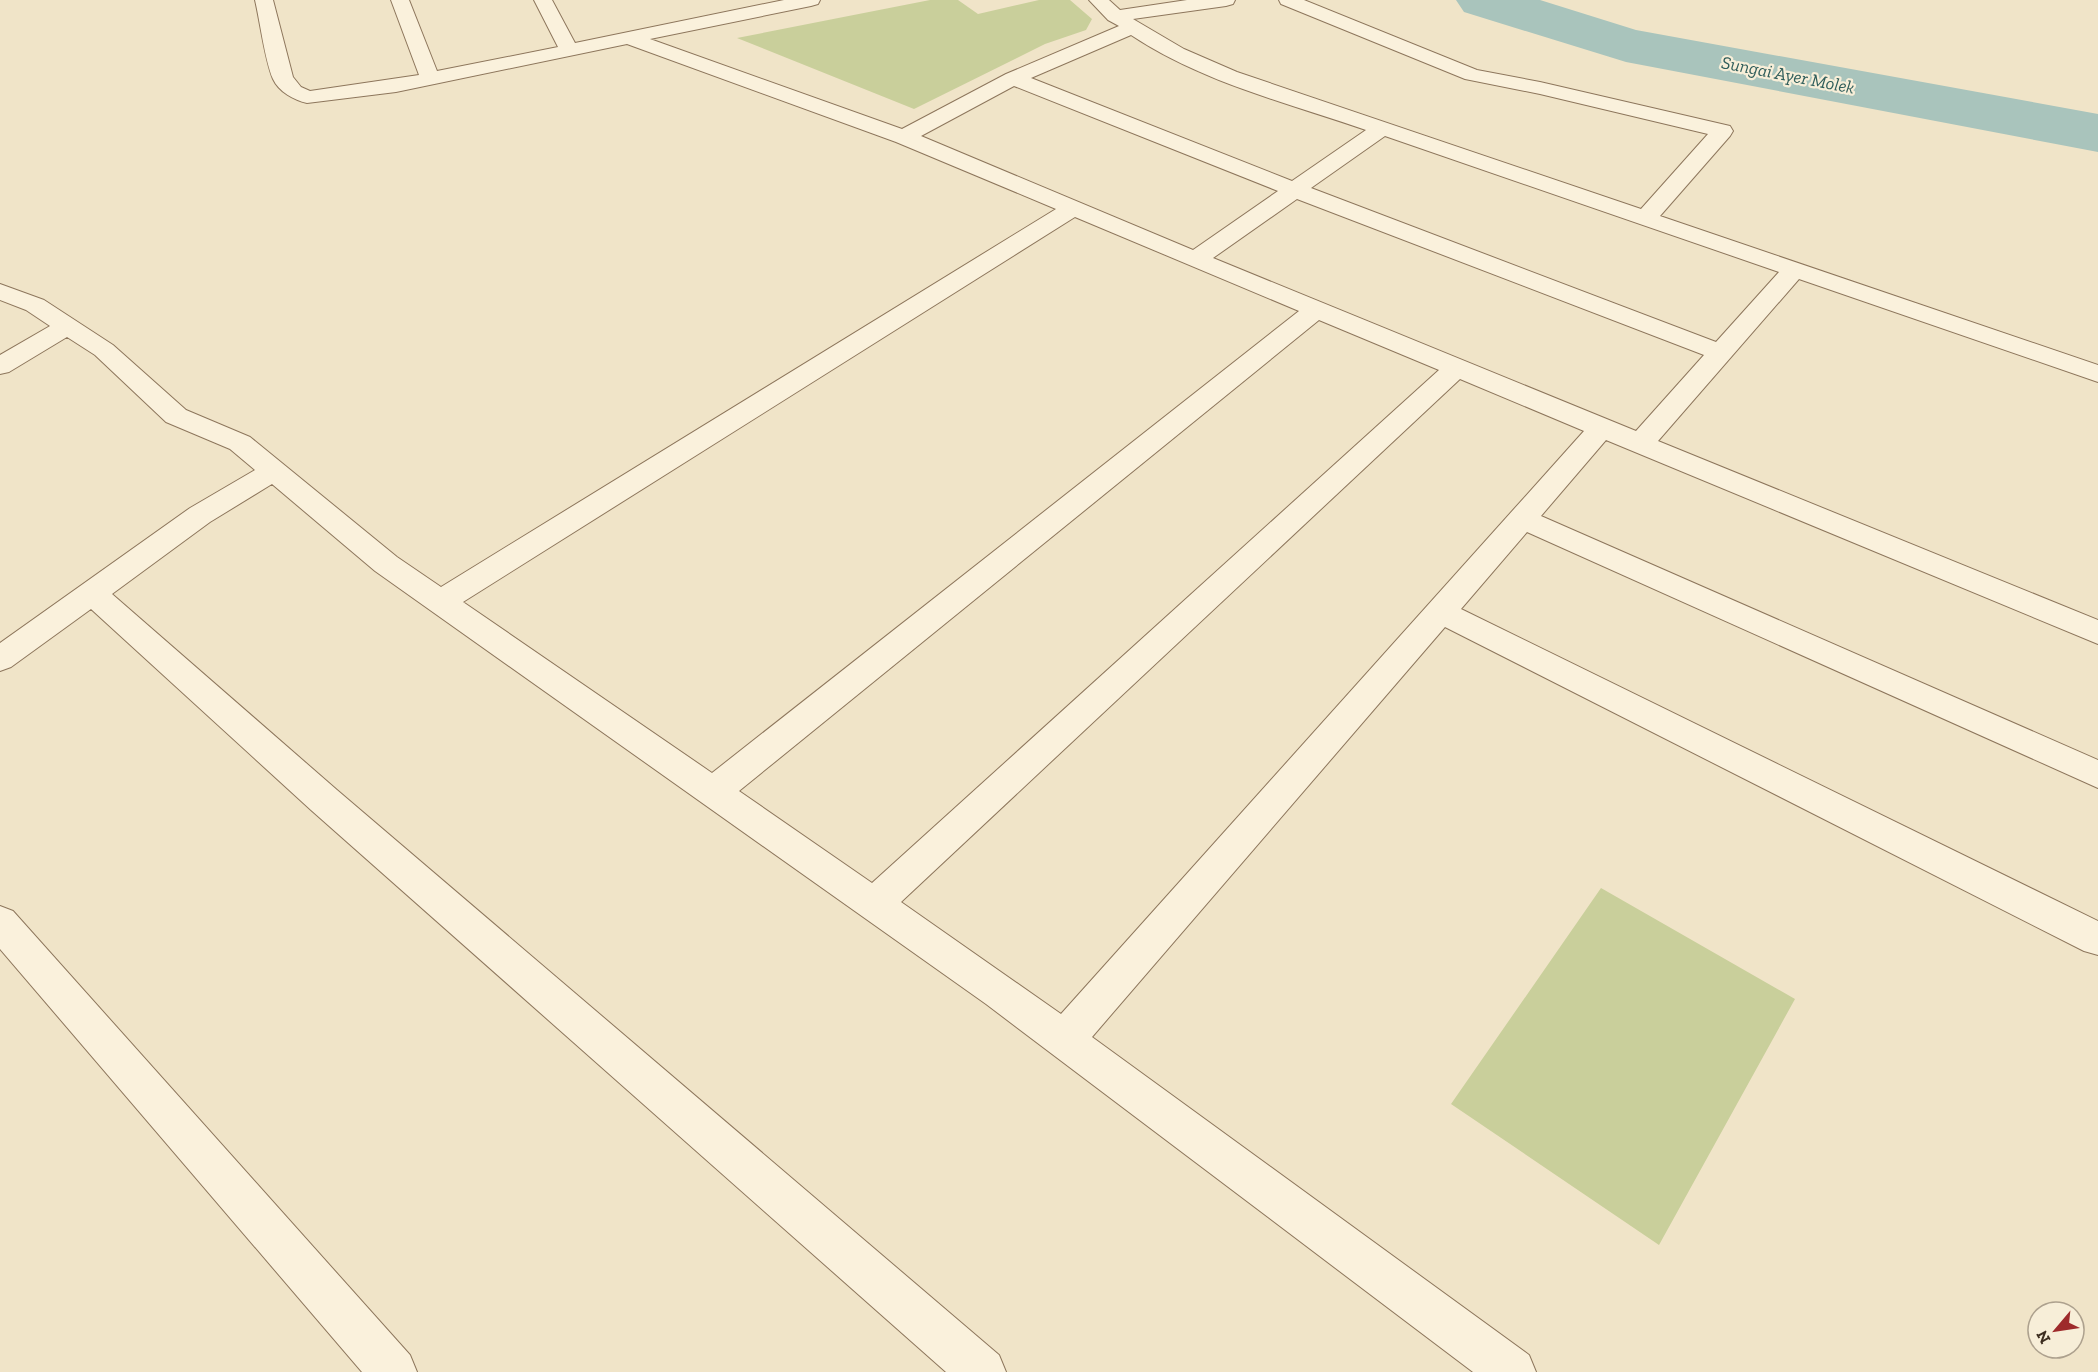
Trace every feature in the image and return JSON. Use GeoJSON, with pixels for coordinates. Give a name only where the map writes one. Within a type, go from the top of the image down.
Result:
{"type":"FeatureCollection","features":[{"type":"Feature","properties":{"kind":"street"},"geometry":{"type":"LineString","coordinates":[[264,0],[283,79],[294,91],[307,97],[329,96],[430,78],[811,0]]}},
{"type":"Feature","properties":{"kind":"street"},"geometry":{"type":"LineString","coordinates":[[400,0],[430,78]]}},
{"type":"Feature","properties":{"kind":"street"},"geometry":{"type":"LineString","coordinates":[[568,0],[544,2],[569,50]]}},
{"type":"Feature","properties":{"kind":"street"},"geometry":{"type":"LineString","coordinates":[[904,136],[1013,78],[1064,55],[1115,14],[1226,0]]}},
{"type":"Feature","properties":{"kind":"street"},"geometry":{"type":"LineString","coordinates":[[1288,0],[1472,75],[1540,87],[1722,131],[1645,219]]}},
{"type":"Feature","properties":{"kind":"street"},"geometry":{"type":"LineString","coordinates":[[1115,14],[1149,40],[1186,59],[1381,129],[2098,374]]}},
{"type":"Feature","properties":{"kind":"street"},"geometry":{"type":"LineString","coordinates":[[629,38],[904,136],[1316,310],[2098,633]]}},
{"type":"Feature","properties":{"kind":"street"},"geometry":{"type":"LineString","coordinates":[[1013,78],[1295,190],[1722,353]]}},
{"type":"Feature","properties":{"kind":"street"},"geometry":{"type":"LineString","coordinates":[[1196,260],[1381,129]]}},
{"type":"Feature","properties":{"kind":"street"},"geometry":{"type":"LineString","coordinates":[[440,602],[1073,208]]}},
{"type":"Feature","properties":{"kind":"street"},"geometry":{"type":"LineString","coordinates":[[1641,443],[1795,269]]}},
{"type":"Feature","properties":{"kind":"street"},"geometry":{"type":"LineString","coordinates":[[0,291],[35,305],[104,350],[176,416],[240,443],[386,564],[874,904],[1064,1040],[1512,1372]]}},
{"type":"Feature","properties":{"kind":"street"},"geometry":{"type":"LineString","coordinates":[[713,792],[1316,310]]}},
{"type":"Feature","properties":{"kind":"street"},"geometry":{"type":"LineString","coordinates":[[0,366],[68,326]]}},
{"type":"Feature","properties":{"kind":"street"},"geometry":{"type":"LineString","coordinates":[[874,904],[1457,368]]}},
{"type":"Feature","properties":{"kind":"street"},"geometry":{"type":"LineString","coordinates":[[1064,1040],[1602,428]]}},
{"type":"Feature","properties":{"kind":"street"},"geometry":{"type":"LineString","coordinates":[[0,659],[200,515],[274,471]]}},
{"type":"Feature","properties":{"kind":"street"},"geometry":{"type":"LineString","coordinates":[[1523,519],[2098,775]]}},
{"type":"Feature","properties":{"kind":"street"},"geometry":{"type":"LineString","coordinates":[[92,593],[324,800],[982,1372]]}},
{"type":"Feature","properties":{"kind":"street"},"geometry":{"type":"LineString","coordinates":[[1441,612],[2098,939]]}},
{"type":"Feature","properties":{"kind":"street"},"geometry":{"type":"LineString","coordinates":[[0,922],[393,1372]]}},
{"type":"Feature","properties":{"kind":"green space"},"geometry":{"type":"Polygon","coordinates":[[[930,0],[958,0],[978,14],[1039,0],[1070,0],[1092,19],[1086,30],[1045,44],[914,109],[737,38],[930,0]]]}},
{"type":"Feature","properties":{"kind":"green space"},"geometry":{"type":"Polygon","coordinates":[[[1601,888],[1795,999],[1659,1245],[1451,1104],[1601,888]]]}},
{"type":"Feature","properties":{"kind":"waterway","name":"Sungai Ayer Molek"},"geometry":{"type":"LineString","coordinates":[[1483,0],[1626,45],[2098,133]]}}]}
